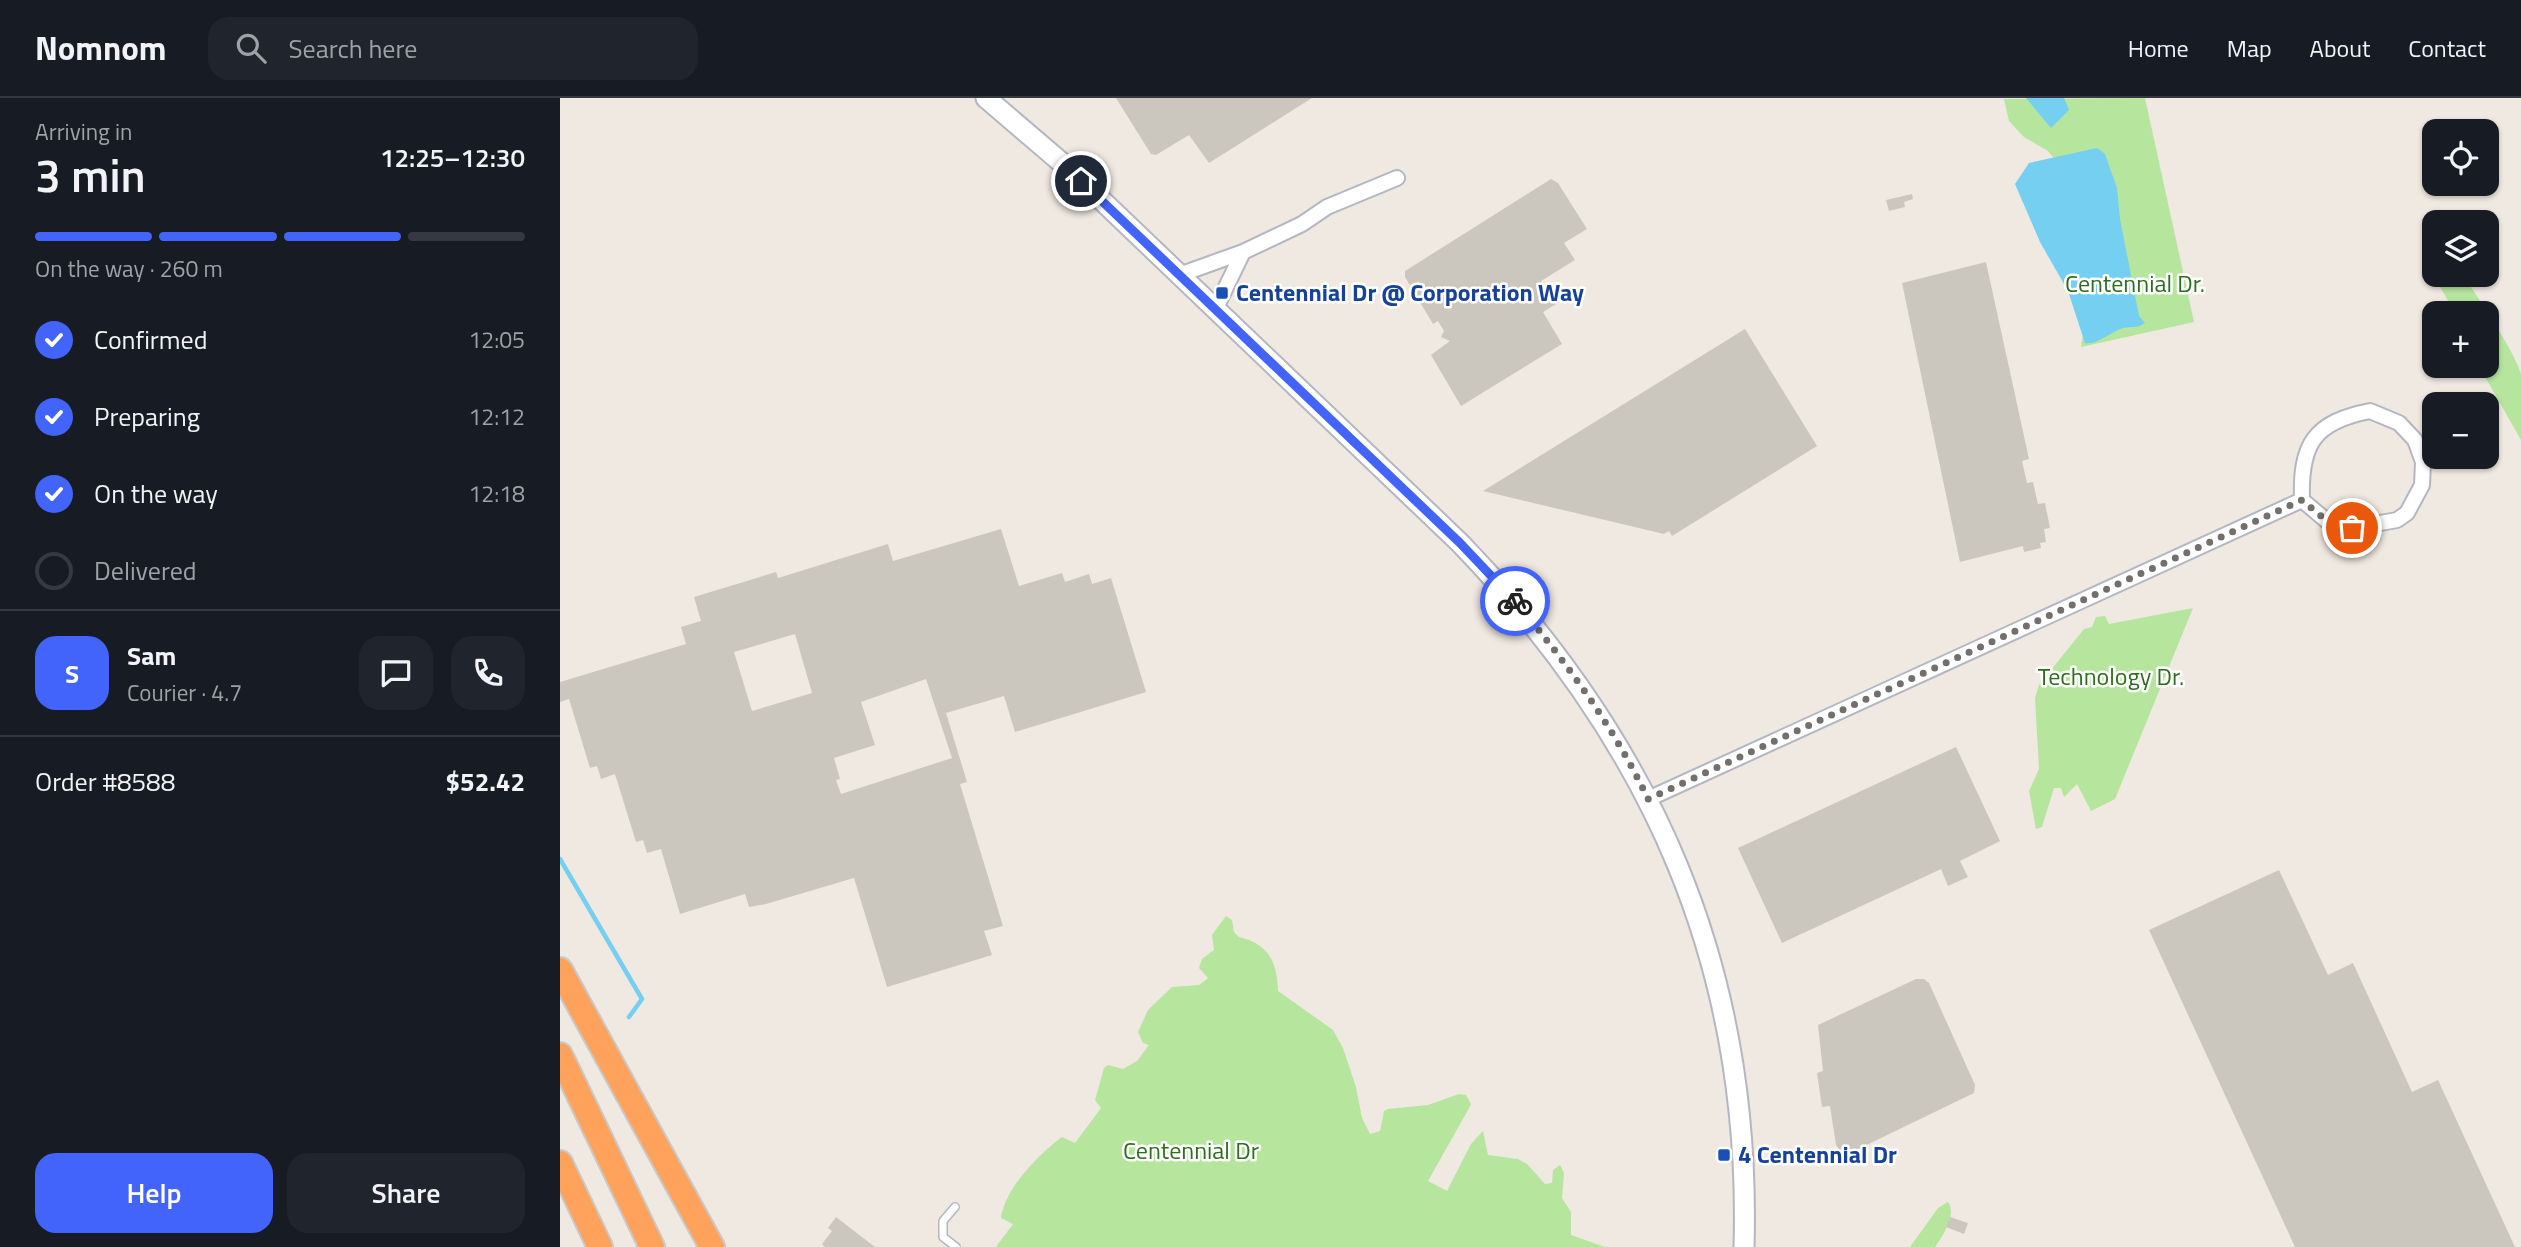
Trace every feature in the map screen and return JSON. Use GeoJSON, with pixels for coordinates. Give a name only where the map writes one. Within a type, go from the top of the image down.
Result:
{"type":"FeatureCollection","features":[{"type":"Feature","properties":{"kind":"highway"},"geometry":{"type":"LineString","coordinates":[[560,970],[712,1247]]}},
{"type":"Feature","properties":{"kind":"highway"},"geometry":{"type":"LineString","coordinates":[[560,1055],[652,1247]]}},
{"type":"Feature","properties":{"kind":"highway"},"geometry":{"type":"LineString","coordinates":[[560,1163],[598,1247]]}},
{"type":"Feature","properties":{"kind":"highway"},"geometry":{"type":"LineString","coordinates":[[560,1181],[598,1247]]}},
{"type":"Feature","properties":{"kind":"street"},"geometry":{"type":"LineString","coordinates":[[986,98],[1060,161],[1460,543],[1559,654],[1586,693],[1648,799],[1685,882],[1719,991],[1740,1116],[1744,1247]]}},
{"type":"Feature","properties":{"kind":"street"},"geometry":{"type":"LineString","coordinates":[[1179,275],[1243,251],[1302,224],[1327,207],[1397,178]]}},
{"type":"Feature","properties":{"kind":"street"},"geometry":{"type":"LineString","coordinates":[[1215,310],[1243,251]]}},
{"type":"Feature","properties":{"kind":"street"},"geometry":{"type":"LineString","coordinates":[[2370,411],[2399,422],[2415,440],[2423,462],[2422,485],[2407,513],[2397,520],[2352,528],[2328,522],[2302,500],[2301,472],[2306,449],[2323,427],[2344,416],[2370,411]]}},
{"type":"Feature","properties":{"kind":"street"},"geometry":{"type":"LineString","coordinates":[[1648,799],[2302,500]]}},
{"type":"Feature","properties":{"kind":"lane"},"geometry":{"type":"LineString","coordinates":[[955,1206],[943,1221],[943,1237],[956,1247]]}},
{"type":"Feature","properties":{"kind":"green space","name":"Centennial Dr."},"geometry":{"type":"Polygon","coordinates":[[[2145,98],[2194,322],[2081,347],[2086,314],[2064,171],[2048,151],[2024,137],[2009,121],[2004,99],[2145,98]]]}},
{"type":"Feature","properties":{"kind":"green space"},"geometry":{"type":"Polygon","coordinates":[[[2440,287],[2471,287],[2480,301],[2448,301],[2440,287]]]}},
{"type":"Feature","properties":{"kind":"green space"},"geometry":{"type":"Polygon","coordinates":[[[2499,331],[2521,374],[2521,440],[2499,401],[2499,392],[2494,392],[2486,378],[2499,378],[2499,331]]]}},
{"type":"Feature","properties":{"kind":"green space","name":"Technology Dr."},"geometry":{"type":"Polygon","coordinates":[[[2193,608],[2115,799],[2091,811],[2077,784],[2064,797],[2061,788],[2054,788],[2042,827],[2036,829],[2029,791],[2039,769],[2035,698],[2039,685],[2084,629],[2092,627],[2096,617],[2105,616],[2109,624],[2193,608]]]}},
{"type":"Feature","properties":{"kind":"green space","name":"Centennial Dr"},"geometry":{"type":"Polygon","coordinates":[[[1226,916],[1232,920],[1234,932],[1239,937],[1258,944],[1269,956],[1276,971],[1278,991],[1333,1030],[1343,1048],[1356,1087],[1362,1118],[1370,1134],[1380,1131],[1384,1111],[1388,1109],[1428,1105],[1459,1094],[1466,1095],[1471,1104],[1428,1181],[1447,1191],[1471,1144],[1483,1131],[1488,1155],[1518,1159],[1527,1164],[1545,1184],[1552,1183],[1553,1170],[1560,1165],[1564,1173],[1562,1198],[1571,1212],[1571,1235],[1605,1247],[996,1247],[1013,1224],[1001,1218],[1009,1195],[1024,1173],[1062,1137],[1075,1143],[1101,1108],[1095,1100],[1104,1068],[1108,1065],[1123,1069],[1137,1061],[1149,1045],[1143,1043],[1138,1032],[1148,1010],[1172,987],[1199,985],[1208,978],[1199,968],[1202,959],[1214,950],[1212,935],[1226,916]]]}},
{"type":"Feature","properties":{"kind":"green space"},"geometry":{"type":"Polygon","coordinates":[[[1948,1202],[1950,1219],[1935,1247],[1910,1247],[1938,1208],[1948,1202]]]}},
{"type":"Feature","properties":{"kind":"water"},"geometry":{"type":"Polygon","coordinates":[[[2026,98],[2064,98],[2069,110],[2051,128],[2026,98]]]}},
{"type":"Feature","properties":{"kind":"water"},"geometry":{"type":"Polygon","coordinates":[[[2097,148],[2105,154],[2117,188],[2120,219],[2139,316],[2145,323],[2137,327],[2123,328],[2095,342],[2085,343],[2068,291],[2040,242],[2015,184],[2029,163],[2097,148]]]}},
{"type":"Feature","properties":{"kind":"building"},"geometry":{"type":"Polygon","coordinates":[[[1116,98],[1312,98],[1209,163],[1189,135],[1156,155],[1151,154],[1116,98]]]}},
{"type":"Feature","properties":{"kind":"building"},"geometry":{"type":"Polygon","coordinates":[[[1551,179],[1558,183],[1587,229],[1564,243],[1575,260],[1541,281],[1549,293],[1554,290],[1561,301],[1543,312],[1562,344],[1461,406],[1431,355],[1450,341],[1441,337],[1444,331],[1438,321],[1433,324],[1405,277],[1405,271],[1551,179]]]}},
{"type":"Feature","properties":{"kind":"building"},"geometry":{"type":"Polygon","coordinates":[[[1912,194],[1913,199],[1904,202],[1905,207],[1889,211],[1886,200],[1912,194]]]}},
{"type":"Feature","properties":{"kind":"building"},"geometry":{"type":"Polygon","coordinates":[[[1986,262],[2029,459],[2022,461],[2027,483],[2033,482],[2038,504],[2045,503],[2050,528],[2044,529],[2046,542],[2040,543],[2041,548],[2024,552],[2023,546],[1960,562],[1902,283],[1986,262]]]}},
{"type":"Feature","properties":{"kind":"building"},"geometry":{"type":"Polygon","coordinates":[[[1745,329],[1817,446],[1672,536],[1669,531],[1664,534],[1483,491],[1745,329]]]}},
{"type":"Feature","properties":{"kind":"building"},"geometry":{"type":"Polygon","coordinates":[[[1001,529],[1019,586],[1062,573],[1065,582],[1089,574],[1092,584],[1111,578],[1146,692],[1015,732],[1004,696],[946,713],[967,782],[960,784],[1003,926],[984,931],[992,955],[887,987],[854,878],[766,904],[749,907],[745,894],[680,914],[661,849],[647,853],[643,840],[636,842],[615,774],[601,779],[597,766],[590,768],[569,699],[560,702],[560,682],[686,644],[681,627],[701,621],[694,597],[776,572],[778,578],[888,544],[893,561],[1001,529]],[[795,634],[734,652],[752,711],[812,693],[795,634]],[[926,679],[861,702],[875,745],[834,758],[840,779],[836,780],[841,794],[952,758],[926,679]]]}},
{"type":"Feature","properties":{"kind":"building"},"geometry":{"type":"Polygon","coordinates":[[[1956,747],[2000,841],[1960,861],[1968,877],[1948,886],[1941,869],[1782,943],[1738,848],[1956,747]]]}},
{"type":"Feature","properties":{"kind":"building"},"geometry":{"type":"Polygon","coordinates":[[[2279,870],[2328,975],[2353,963],[2412,1092],[2438,1080],[2515,1247],[2295,1247],[2149,930],[2279,870]]]}},
{"type":"Feature","properties":{"kind":"building"},"geometry":{"type":"Polygon","coordinates":[[[1916,979],[1924,979],[1929,983],[1975,1085],[1974,1093],[1850,1153],[1841,1152],[1836,1145],[1830,1106],[1822,1107],[1817,1073],[1823,1071],[1818,1025],[1916,979]]]}},
{"type":"Feature","properties":{"kind":"building"},"geometry":{"type":"Polygon","coordinates":[[[836,1217],[875,1247],[825,1247],[822,1244],[832,1231],[828,1228],[836,1217]]]}},
{"type":"Feature","properties":{"kind":"building"},"geometry":{"type":"Polygon","coordinates":[[[1950,1217],[1968,1223],[1964,1234],[1946,1227],[1950,1217]]]}},
{"type":"Feature","properties":{"kind":"waterway"},"geometry":{"type":"LineString","coordinates":[[560,859],[642,999],[629,1017]]}},
{"type":"Feature","properties":{"kind":"way so far"},"geometry":{"type":"LineString","coordinates":[[1515,601],[1559,654],[1586,693],[1648,799],[1892,685],[2230,535],[2302,500],[2328,522],[2352,528]]}},
{"type":"Feature","properties":{"kind":"place","name":"Centennial Dr @ Corporation Way"},"geometry":{"type":"Point","coordinates":[1222,293]}},
{"type":"Feature","properties":{"kind":"place","name":"4 Centennial Dr"},"geometry":{"type":"Point","coordinates":[1724,1155]}},
{"type":"Feature","properties":{"kind":"route"},"geometry":{"type":"LineString","coordinates":[[1081,181],[1460,543],[1515,601]]}}]}
